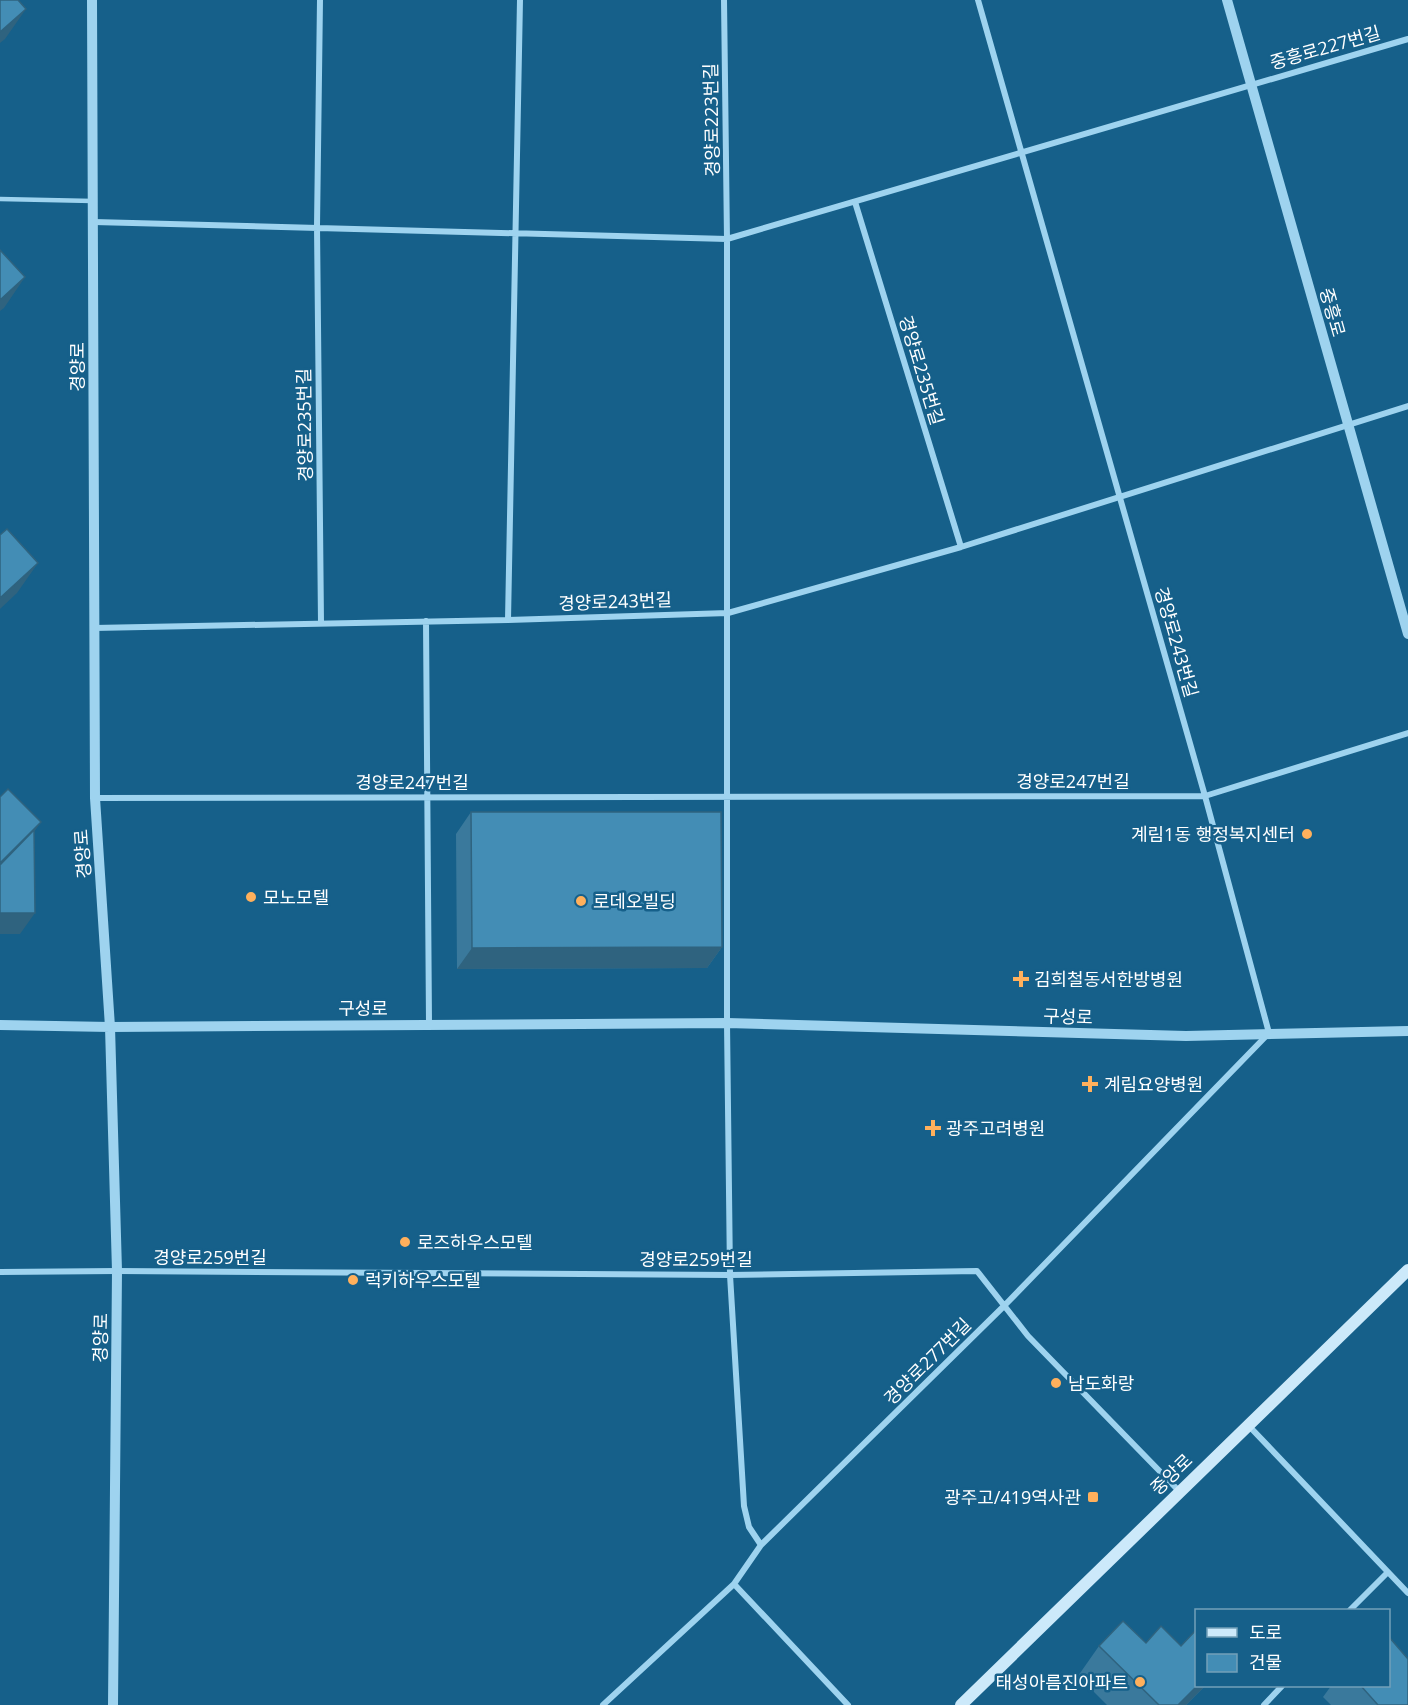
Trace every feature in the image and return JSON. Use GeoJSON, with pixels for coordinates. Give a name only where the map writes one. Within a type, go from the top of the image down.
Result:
{"type":"FeatureCollection","features":[{"type":"Feature","properties":{"kind":"main road","name":"중앙로"},"geometry":{"type":"LineString","coordinates":[[960,1705],[1408,1270]]}},
{"type":"Feature","properties":{"kind":"street","name":"경양로"},"geometry":{"type":"LineString","coordinates":[[92,0],[95,798],[110,1027],[117,1271],[113,1705]]}},
{"type":"Feature","properties":{"kind":"street"},"geometry":{"type":"LineString","coordinates":[[317,226],[320,0]]}},
{"type":"Feature","properties":{"kind":"street"},"geometry":{"type":"LineString","coordinates":[[508,620],[520,0]]}},
{"type":"Feature","properties":{"kind":"street","name":"경양로223번길"},"geometry":{"type":"LineString","coordinates":[[724,0],[727,239]]}},
{"type":"Feature","properties":{"kind":"street"},"geometry":{"type":"LineString","coordinates":[[978,0],[1120,497]]}},
{"type":"Feature","properties":{"kind":"street","name":"중흥로"},"geometry":{"type":"LineString","coordinates":[[1227,0],[1408,634]]}},
{"type":"Feature","properties":{"kind":"street","name":"중흥로227번길"},"geometry":{"type":"LineString","coordinates":[[1251,84],[1408,39]]}},
{"type":"Feature","properties":{"kind":"street"},"geometry":{"type":"LineString","coordinates":[[94,222],[317,226],[727,239],[1251,84]]}},
{"type":"Feature","properties":{"kind":"street","name":"경양로235번길"},"geometry":{"type":"LineString","coordinates":[[855,202],[961,548]]}},
{"type":"Feature","properties":{"kind":"street","name":"경양로235번길"},"geometry":{"type":"LineString","coordinates":[[317,226],[321,623]]}},
{"type":"Feature","properties":{"kind":"street"},"geometry":{"type":"LineString","coordinates":[[727,239],[729,1275],[744,1506],[749,1527],[761,1545]]}},
{"type":"Feature","properties":{"kind":"street","name":"경양로243번길"},"geometry":{"type":"LineString","coordinates":[[94,628],[728,613],[961,548],[1408,406]]}},
{"type":"Feature","properties":{"kind":"street","name":"경양로243번길"},"geometry":{"type":"LineString","coordinates":[[1120,497],[1205,796],[1269,1033]]}},
{"type":"Feature","properties":{"kind":"street"},"geometry":{"type":"LineString","coordinates":[[426,621],[429,1024]]}},
{"type":"Feature","properties":{"kind":"street","name":"경양로247번길"},"geometry":{"type":"LineString","coordinates":[[95,798],[1205,796],[1408,733]]}},
{"type":"Feature","properties":{"kind":"street","name":"구성로"},"geometry":{"type":"LineString","coordinates":[[0,1025],[110,1027],[727,1023],[1186,1036],[1408,1031]]}},
{"type":"Feature","properties":{"kind":"street","name":"경양로277번길"},"geometry":{"type":"LineString","coordinates":[[603,1705],[734,1584],[761,1545],[1004,1306],[1269,1033]]}},
{"type":"Feature","properties":{"kind":"street","name":"경양로259번길"},"geometry":{"type":"LineString","coordinates":[[0,1272],[729,1275],[977,1271],[1028,1336],[1179,1491]]}},
{"type":"Feature","properties":{"kind":"street"},"geometry":{"type":"LineString","coordinates":[[1248,1425],[1408,1593]]}},
{"type":"Feature","properties":{"kind":"street"},"geometry":{"type":"LineString","coordinates":[[1352,1609],[1388,1572]]}},
{"type":"Feature","properties":{"kind":"street"},"geometry":{"type":"LineString","coordinates":[[734,1584],[848,1705]]}},
{"type":"Feature","properties":{"kind":"street"},"geometry":{"type":"LineString","coordinates":[[1264,1705],[1281,1687]]}},
{"type":"Feature","properties":{"kind":"lane"},"geometry":{"type":"LineString","coordinates":[[0,199],[94,201]]}},
{"type":"Feature","properties":{"kind":"building"},"geometry":{"type":"Polygon","coordinates":[[[0,0],[18,0],[26,9],[0,32],[0,0]]]}},
{"type":"Feature","properties":{"kind":"building"},"geometry":{"type":"Polygon","coordinates":[[[0,250],[25,277],[0,300],[0,250]]]}},
{"type":"Feature","properties":{"kind":"building"},"geometry":{"type":"Polygon","coordinates":[[[7,529],[38,563],[0,598],[0,535],[7,529]]]}},
{"type":"Feature","properties":{"kind":"building"},"geometry":{"type":"Polygon","coordinates":[[[8,789],[41,822],[0,863],[0,797],[8,789]]]}},
{"type":"Feature","properties":{"kind":"building","name":"로데오빌딩"},"geometry":{"type":"Polygon","coordinates":[[[471,812],[721,812],[722,947],[472,948],[471,812]]]}},
{"type":"Feature","properties":{"kind":"building"},"geometry":{"type":"Polygon","coordinates":[[[34,830],[35,913],[0,913],[0,865],[34,830]]]}},
{"type":"Feature","properties":{"kind":"building"},"geometry":{"type":"Polygon","coordinates":[[[1123,1621],[1146,1643],[1161,1626],[1181,1646],[1195,1631],[1196,1687],[1178,1705],[1159,1705],[1099,1646],[1123,1621]]]}},
{"type":"Feature","properties":{"kind":"building"},"geometry":{"type":"Polygon","coordinates":[[[1390,1638],[1408,1659],[1408,1705],[1378,1705],[1362,1687],[1390,1687],[1390,1638]]]}},
{"type":"Feature","properties":{"kind":"place","name":"계림1동 행정복지센터"},"geometry":{"type":"Point","coordinates":[1307,834]}},
{"type":"Feature","properties":{"kind":"place","name":"모노모텔"},"geometry":{"type":"Point","coordinates":[251,897]}},
{"type":"Feature","properties":{"kind":"place","name":"로데오빌딩"},"geometry":{"type":"Point","coordinates":[581,901]}},
{"type":"Feature","properties":{"kind":"place","name":"김희철동서한방병원"},"geometry":{"type":"Point","coordinates":[1021,979]}},
{"type":"Feature","properties":{"kind":"place","name":"계림요양병원"},"geometry":{"type":"Point","coordinates":[1090,1084]}},
{"type":"Feature","properties":{"kind":"place","name":"광주고려병원"},"geometry":{"type":"Point","coordinates":[933,1128]}},
{"type":"Feature","properties":{"kind":"place","name":"로즈하우스모텔"},"geometry":{"type":"Point","coordinates":[405,1242]}},
{"type":"Feature","properties":{"kind":"place","name":"럭키하우스모텔"},"geometry":{"type":"Point","coordinates":[353,1280]}},
{"type":"Feature","properties":{"kind":"place","name":"남도화랑"},"geometry":{"type":"Point","coordinates":[1056,1383]}},
{"type":"Feature","properties":{"kind":"place","name":"광주고/419역사관"},"geometry":{"type":"Point","coordinates":[1093,1497]}},
{"type":"Feature","properties":{"kind":"place","name":"태성아름진아파트"},"geometry":{"type":"Point","coordinates":[1140,1682]}}]}
